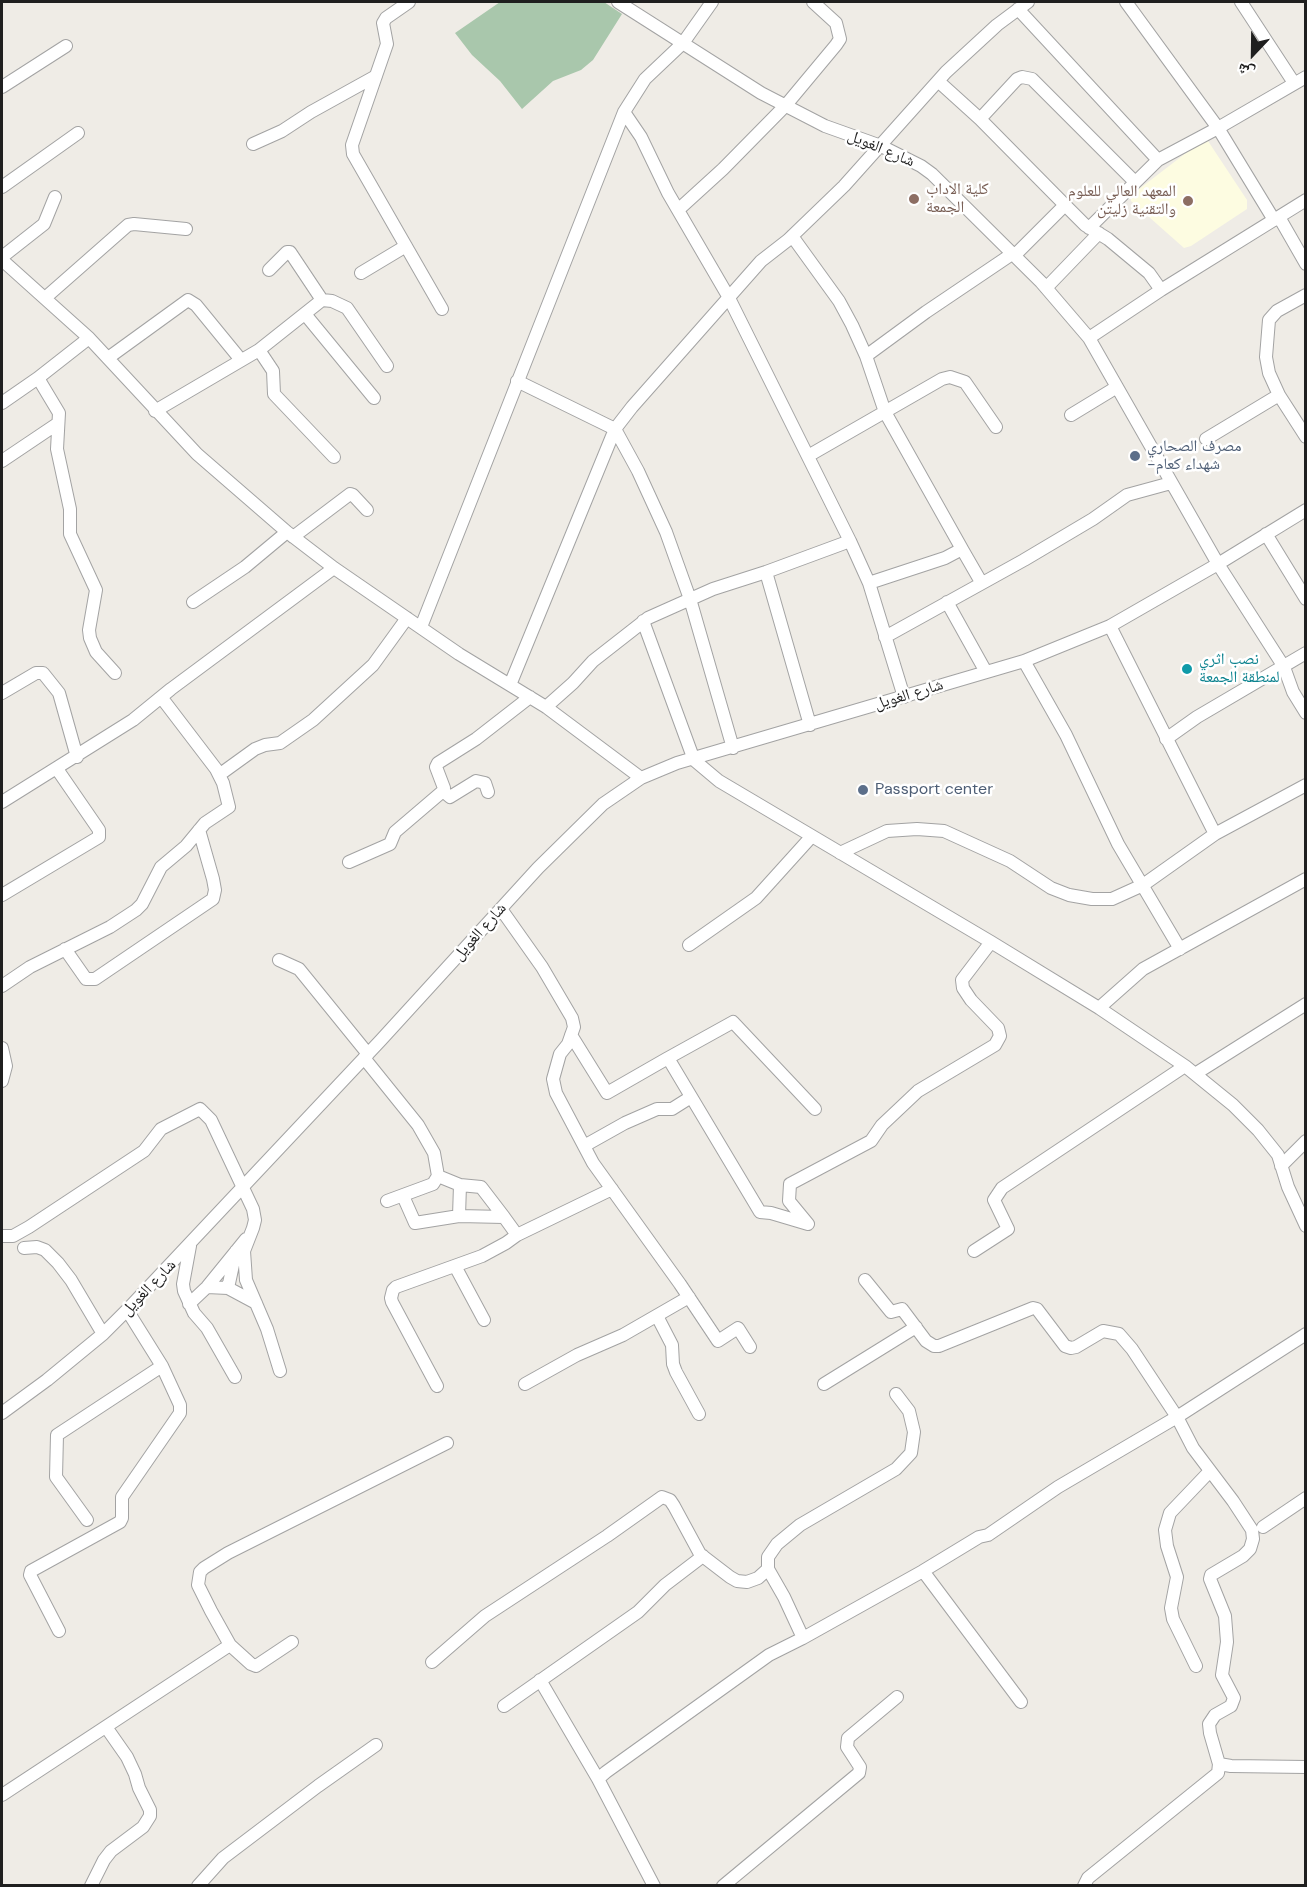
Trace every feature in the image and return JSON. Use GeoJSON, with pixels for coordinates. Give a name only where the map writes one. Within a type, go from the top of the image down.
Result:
{"type":"FeatureCollection","features":[{"type":"Feature","properties":{"kind":"street"},"geometry":{"type":"LineString","coordinates":[[408,2],[386,18],[383,23],[387,44],[352,146],[353,154],[442,309]]}},
{"type":"Feature","properties":{"kind":"street","name":"شارع الغويل"},"geometry":{"type":"LineString","coordinates":[[2,1413],[47,1380],[127,1311],[538,868],[603,804],[641,778],[693,759],[1024,661],[1110,626],[1218,564],[1089,338],[1046,288],[932,174],[909,159],[881,146],[825,126],[761,93],[618,2]]}},
{"type":"Feature","properties":{"kind":"street"},"geometry":{"type":"LineString","coordinates":[[421,627],[624,112],[645,79],[683,43],[711,2]]}},
{"type":"Feature","properties":{"kind":"street"},"geometry":{"type":"LineString","coordinates":[[678,210],[723,169],[786,105],[840,39],[836,23],[813,2]]}},
{"type":"Feature","properties":{"kind":"street"},"geometry":{"type":"LineString","coordinates":[[1126,2],[1218,128],[1305,264]]}},
{"type":"Feature","properties":{"kind":"street"},"geometry":{"type":"LineString","coordinates":[[1241,2],[1294,83]]}},
{"type":"Feature","properties":{"kind":"street"},"geometry":{"type":"LineString","coordinates":[[510,686],[615,429],[728,296],[761,261],[792,236],[843,186],[938,81],[997,25],[1023,5],[1158,160]]}},
{"type":"Feature","properties":{"kind":"street"},"geometry":{"type":"LineString","coordinates":[[2,87],[66,46]]}},
{"type":"Feature","properties":{"kind":"street"},"geometry":{"type":"LineString","coordinates":[[253,144],[282,131],[376,76]]}},
{"type":"Feature","properties":{"kind":"street"},"geometry":{"type":"LineString","coordinates":[[980,119],[1017,79],[1027,77],[1135,182]]}},
{"type":"Feature","properties":{"kind":"street"},"geometry":{"type":"LineString","coordinates":[[1046,288],[1135,182],[1158,160],[1305,77]]}},
{"type":"Feature","properties":{"kind":"street"},"geometry":{"type":"LineString","coordinates":[[938,81],[980,119],[1065,205],[1149,273],[1161,290]]}},
{"type":"Feature","properties":{"kind":"street"},"geometry":{"type":"LineString","coordinates":[[624,112],[728,296],[850,541],[869,583],[904,697]]}},
{"type":"Feature","properties":{"kind":"street"},"geometry":{"type":"LineString","coordinates":[[2,187],[78,133]]}},
{"type":"Feature","properties":{"kind":"street"},"geometry":{"type":"LineString","coordinates":[[55,197],[44,224],[2,258],[108,358],[197,454],[290,534],[334,568],[510,686],[546,707],[641,778]]}},
{"type":"Feature","properties":{"kind":"street"},"geometry":{"type":"LineString","coordinates":[[1089,338],[1305,200]]}},
{"type":"Feature","properties":{"kind":"street"},"geometry":{"type":"LineString","coordinates":[[866,356],[926,312],[1013,255],[1065,205]]}},
{"type":"Feature","properties":{"kind":"street"},"geometry":{"type":"LineString","coordinates":[[45,298],[129,225],[186,229]]}},
{"type":"Feature","properties":{"kind":"street"},"geometry":{"type":"LineString","coordinates":[[792,236],[839,301],[866,356],[885,412],[981,582]]}},
{"type":"Feature","properties":{"kind":"street"},"geometry":{"type":"LineString","coordinates":[[361,273],[405,246]]}},
{"type":"Feature","properties":{"kind":"street"},"geometry":{"type":"LineString","coordinates":[[269,270],[287,252],[290,252],[322,300]]}},
{"type":"Feature","properties":{"kind":"street"},"geometry":{"type":"LineString","coordinates":[[1305,296],[1277,310],[1269,320],[1266,357],[1269,373],[1279,395],[1305,437]]}},
{"type":"Feature","properties":{"kind":"street"},"geometry":{"type":"LineString","coordinates":[[108,358],[188,300],[196,305],[241,360]]}},
{"type":"Feature","properties":{"kind":"street"},"geometry":{"type":"LineString","coordinates":[[155,411],[259,350],[322,300],[332,301],[347,308],[387,366]]}},
{"type":"Feature","properties":{"kind":"street"},"geometry":{"type":"LineString","coordinates":[[305,314],[374,398]]}},
{"type":"Feature","properties":{"kind":"street"},"geometry":{"type":"LineString","coordinates":[[2,403],[88,338]]}},
{"type":"Feature","properties":{"kind":"street"},"geometry":{"type":"LineString","coordinates":[[259,350],[273,371],[274,394],[334,457]]}},
{"type":"Feature","properties":{"kind":"street"},"geometry":{"type":"LineString","coordinates":[[808,456],[942,379],[951,377],[965,382],[996,427]]}},
{"type":"Feature","properties":{"kind":"street"},"geometry":{"type":"LineString","coordinates":[[38,378],[59,413],[57,454],[70,509],[70,534],[96,590],[89,630],[90,638],[96,652],[115,673]]}},
{"type":"Feature","properties":{"kind":"street"},"geometry":{"type":"LineString","coordinates":[[517,381],[615,429],[638,471],[666,532],[690,599],[733,748]]}},
{"type":"Feature","properties":{"kind":"street"},"geometry":{"type":"LineString","coordinates":[[1071,415],[1117,387]]}},
{"type":"Feature","properties":{"kind":"street"},"geometry":{"type":"LineString","coordinates":[[1206,439],[1279,395]]}},
{"type":"Feature","properties":{"kind":"street"},"geometry":{"type":"LineString","coordinates":[[2,460],[57,424]]}},
{"type":"Feature","properties":{"kind":"street"},"geometry":{"type":"LineString","coordinates":[[885,637],[1024,560],[1093,519],[1127,495],[1171,483]]}},
{"type":"Feature","properties":{"kind":"street"},"geometry":{"type":"LineString","coordinates":[[193,602],[350,494],[367,510]]}},
{"type":"Feature","properties":{"kind":"street"},"geometry":{"type":"LineString","coordinates":[[1305,510],[1218,564],[1284,667],[1293,692],[1305,713]]}},
{"type":"Feature","properties":{"kind":"street"},"geometry":{"type":"LineString","coordinates":[[1266,534],[1305,599]]}},
{"type":"Feature","properties":{"kind":"street"},"geometry":{"type":"LineString","coordinates":[[546,707],[593,661],[644,621],[713,589],[850,541]]}},
{"type":"Feature","properties":{"kind":"street"},"geometry":{"type":"LineString","coordinates":[[869,583],[945,558],[962,549]]}},
{"type":"Feature","properties":{"kind":"street"},"geometry":{"type":"LineString","coordinates":[[2,802],[133,720],[334,568]]}},
{"type":"Feature","properties":{"kind":"street"},"geometry":{"type":"LineString","coordinates":[[766,572],[810,725]]}},
{"type":"Feature","properties":{"kind":"street"},"geometry":{"type":"LineString","coordinates":[[947,602],[986,672]]}},
{"type":"Feature","properties":{"kind":"street"},"geometry":{"type":"LineString","coordinates":[[219,775],[255,749],[280,743],[313,720],[373,665],[407,618]]}},
{"type":"Feature","properties":{"kind":"street"},"geometry":{"type":"LineString","coordinates":[[644,621],[693,759],[719,781],[991,942],[1099,1008],[1185,1065],[1258,1130],[1278,1155],[1305,1227]]}},
{"type":"Feature","properties":{"kind":"street"},"geometry":{"type":"LineString","coordinates":[[1110,626],[1215,834]]}},
{"type":"Feature","properties":{"kind":"street"},"geometry":{"type":"LineString","coordinates":[[1166,739],[1197,717],[1305,653]]}},
{"type":"Feature","properties":{"kind":"street"},"geometry":{"type":"LineString","coordinates":[[1024,661],[1066,735],[1118,844],[1180,949]]}},
{"type":"Feature","properties":{"kind":"street"},"geometry":{"type":"LineString","coordinates":[[2,693],[36,673],[43,673],[59,693],[77,757]]}},
{"type":"Feature","properties":{"kind":"street"},"geometry":{"type":"LineString","coordinates":[[2,986],[30,967],[110,927],[136,910],[142,904],[160,867],[186,846],[205,823],[229,807],[227,794],[219,775],[161,697]]}},
{"type":"Feature","properties":{"kind":"street"},"geometry":{"type":"LineString","coordinates":[[488,792],[485,783],[476,781],[450,797],[443,791],[444,788],[436,770],[438,763],[476,739],[530,697]]}},
{"type":"Feature","properties":{"kind":"street"},"geometry":{"type":"LineString","coordinates":[[2,895],[99,837],[99,830],[57,769]]}},
{"type":"Feature","properties":{"kind":"street"},"geometry":{"type":"LineString","coordinates":[[840,853],[887,831],[917,829],[944,831],[1010,861],[1052,888],[1069,895],[1092,900],[1112,899],[1143,885],[1215,834],[1305,785]]}},
{"type":"Feature","properties":{"kind":"street"},"geometry":{"type":"LineString","coordinates":[[349,862],[390,844],[395,832],[443,791]]}},
{"type":"Feature","properties":{"kind":"street"},"geometry":{"type":"LineString","coordinates":[[64,949],[86,979],[95,979],[213,899],[215,890],[213,879],[199,831]]}},
{"type":"Feature","properties":{"kind":"street"},"geometry":{"type":"LineString","coordinates":[[689,945],[756,898],[812,836]]}},
{"type":"Feature","properties":{"kind":"street"},"geometry":{"type":"LineString","coordinates":[[1099,1008],[1143,969],[1305,879]]}},
{"type":"Feature","properties":{"kind":"street"},"geometry":{"type":"LineString","coordinates":[[501,909],[542,967],[572,1018],[574,1027],[568,1044],[560,1054],[553,1079],[556,1093],[584,1146],[718,1341],[738,1328],[750,1347]]}},
{"type":"Feature","properties":{"kind":"street"},"geometry":{"type":"LineString","coordinates":[[668,1058],[760,1212],[808,1224],[789,1201],[790,1184],[871,1141],[882,1125],[918,1091],[995,1045],[1000,1036],[998,1028],[970,1000],[962,981],[991,942]]}},
{"type":"Feature","properties":{"kind":"street"},"geometry":{"type":"LineString","coordinates":[[279,960],[299,969],[418,1125],[434,1153],[438,1176],[433,1184],[387,1201]]}},
{"type":"Feature","properties":{"kind":"street"},"geometry":{"type":"LineString","coordinates":[[1196,1074],[1305,1004]]}},
{"type":"Feature","properties":{"kind":"street"},"geometry":{"type":"LineString","coordinates":[[571,1035],[607,1094],[733,1022],[815,1109]]}},
{"type":"Feature","properties":{"kind":"street"},"geometry":{"type":"LineString","coordinates":[[2,1048],[6,1066],[2,1081]]}},
{"type":"Feature","properties":{"kind":"street"},"geometry":{"type":"LineString","coordinates":[[974,1251],[1008,1229],[994,1200],[1002,1188],[1185,1065]]}},
{"type":"Feature","properties":{"kind":"street"},"geometry":{"type":"LineString","coordinates":[[584,1146],[625,1123],[657,1109],[672,1108],[691,1096]]}},
{"type":"Feature","properties":{"kind":"street"},"geometry":{"type":"LineString","coordinates":[[2,1236],[13,1236],[29,1227],[144,1151],[161,1130],[200,1109],[211,1120],[252,1209],[255,1220],[244,1251],[246,1280],[267,1329],[280,1371]]}},
{"type":"Feature","properties":{"kind":"street"},"geometry":{"type":"LineString","coordinates":[[1281,1166],[1305,1141]]}},
{"type":"Feature","properties":{"kind":"street"},"geometry":{"type":"LineString","coordinates":[[438,1176],[460,1185],[481,1187],[517,1235]]}},
{"type":"Feature","properties":{"kind":"street"},"geometry":{"type":"LineString","coordinates":[[459,1215],[460,1185]]}},
{"type":"Feature","properties":{"kind":"street"},"geometry":{"type":"LineString","coordinates":[[437,1386],[392,1302],[391,1294],[396,1287],[494,1250],[517,1235],[612,1189]]}},
{"type":"Feature","properties":{"kind":"street"},"geometry":{"type":"LineString","coordinates":[[403,1196],[415,1223],[459,1215],[504,1217]]}},
{"type":"Feature","properties":{"kind":"street"},"geometry":{"type":"LineString","coordinates":[[189,1304],[207,1287],[251,1234]]}},
{"type":"Feature","properties":{"kind":"street"},"geometry":{"type":"LineString","coordinates":[[190,1245],[183,1284],[189,1304],[207,1328],[235,1377]]}},
{"type":"Feature","properties":{"kind":"street"},"geometry":{"type":"LineString","coordinates":[[24,1248],[37,1247],[45,1250],[57,1263],[71,1280],[102,1334]]}},
{"type":"Feature","properties":{"kind":"street"},"geometry":{"type":"LineString","coordinates":[[228,1288],[236,1250]]}},
{"type":"Feature","properties":{"kind":"street"},"geometry":{"type":"LineString","coordinates":[[455,1266],[484,1320]]}},
{"type":"Feature","properties":{"kind":"street"},"geometry":{"type":"LineString","coordinates":[[866,1280],[891,1312],[902,1308],[930,1344],[939,1346],[1033,1308],[1065,1346],[1071,1348],[1103,1331],[1119,1334],[1132,1349],[1178,1417],[1193,1448],[1252,1530],[1253,1539],[1250,1549],[1210,1578],[1225,1616],[1227,1642],[1222,1675],[1234,1698],[1231,1706],[1215,1715],[1209,1724],[1219,1764],[1218,1773],[1088,1878],[1084,1886]]}},
{"type":"Feature","properties":{"kind":"street"},"geometry":{"type":"LineString","coordinates":[[207,1287],[228,1288],[256,1303]]}},
{"type":"Feature","properties":{"kind":"street"},"geometry":{"type":"LineString","coordinates":[[525,1384],[577,1355],[623,1335],[689,1297]]}},
{"type":"Feature","properties":{"kind":"street"},"geometry":{"type":"LineString","coordinates":[[59,1632],[30,1575],[31,1571],[120,1522],[122,1497],[180,1413],[177,1398],[162,1366],[127,1311]]}},
{"type":"Feature","properties":{"kind":"street"},"geometry":{"type":"LineString","coordinates":[[657,1316],[672,1345],[676,1372],[699,1414]]}},
{"type":"Feature","properties":{"kind":"street"},"geometry":{"type":"LineString","coordinates":[[824,1384],[916,1327]]}},
{"type":"Feature","properties":{"kind":"street"},"geometry":{"type":"LineString","coordinates":[[598,1779],[769,1654],[803,1638],[979,1537],[988,1535],[1058,1487],[1178,1417],[1305,1334]]}},
{"type":"Feature","properties":{"kind":"street"},"geometry":{"type":"LineString","coordinates":[[87,1520],[56,1478],[57,1435],[162,1366]]}},
{"type":"Feature","properties":{"kind":"street"},"geometry":{"type":"LineString","coordinates":[[803,1638],[768,1569],[768,1557],[777,1544],[800,1525],[896,1469],[911,1453],[914,1432],[909,1410],[896,1394]]}},
{"type":"Feature","properties":{"kind":"street"},"geometry":{"type":"LineString","coordinates":[[292,1642],[256,1666],[251,1665],[230,1645],[198,1585],[198,1577],[204,1568],[228,1553],[447,1443]]}},
{"type":"Feature","properties":{"kind":"street"},"geometry":{"type":"LineString","coordinates":[[1196,1666],[1173,1619],[1171,1608],[1178,1577],[1167,1546],[1165,1530],[1170,1513],[1210,1471]]}},
{"type":"Feature","properties":{"kind":"street"},"geometry":{"type":"LineString","coordinates":[[432,1662],[485,1616],[662,1497],[666,1497],[674,1506],[696,1548],[730,1577],[742,1582],[758,1578],[768,1569]]}},
{"type":"Feature","properties":{"kind":"street"},"geometry":{"type":"LineString","coordinates":[[1263,1527],[1305,1498]]}},
{"type":"Feature","properties":{"kind":"street"},"geometry":{"type":"LineString","coordinates":[[504,1707],[638,1611],[665,1585],[703,1556]]}},
{"type":"Feature","properties":{"kind":"street"},"geometry":{"type":"LineString","coordinates":[[923,1571],[1021,1702]]}},
{"type":"Feature","properties":{"kind":"street"},"geometry":{"type":"LineString","coordinates":[[2,1795],[230,1645]]}},
{"type":"Feature","properties":{"kind":"street"},"geometry":{"type":"LineString","coordinates":[[540,1680],[598,1779],[654,1886]]}},
{"type":"Feature","properties":{"kind":"street"},"geometry":{"type":"LineString","coordinates":[[723,1886],[860,1773],[860,1767],[847,1747],[848,1738],[897,1697]]}},
{"type":"Feature","properties":{"kind":"street"},"geometry":{"type":"LineString","coordinates":[[91,1886],[111,1851],[143,1827],[150,1816],[150,1810],[127,1757],[105,1727]]}},
{"type":"Feature","properties":{"kind":"street"},"geometry":{"type":"LineString","coordinates":[[198,1886],[223,1858],[376,1745]]}},
{"type":"Feature","properties":{"kind":"street"},"geometry":{"type":"LineString","coordinates":[[1219,1764],[1305,1767]]}},
{"type":"Feature","properties":{"kind":"shaded area"},"geometry":{"type":"Polygon","coordinates":[[[500,2],[604,2],[622,14],[593,60],[581,70],[553,81],[522,109],[500,81],[472,55],[455,33],[500,2]]]}},
{"type":"Feature","properties":{"kind":"shaded area"},"geometry":{"type":"Polygon","coordinates":[[[1208,141],[1247,200],[1247,209],[1191,246],[1184,248],[1131,201],[1130,196],[1199,143],[1208,141]]]}},
{"type":"Feature","properties":{"kind":"place","name":"كلية اﻻداب الجمعة"},"geometry":{"type":"Point","coordinates":[914,199]}},
{"type":"Feature","properties":{"kind":"place","name":"المعهد العالي للعلوم والتقنية زليتن"},"geometry":{"type":"Point","coordinates":[1188,201]}},
{"type":"Feature","properties":{"kind":"place","name":"مصرف الصحاري -شهداء كعام"},"geometry":{"type":"Point","coordinates":[1135,456]}},
{"type":"Feature","properties":{"kind":"place","name":"نصب اثري لمنطقة الجمعة"},"geometry":{"type":"Point","coordinates":[1187,669]}},
{"type":"Feature","properties":{"kind":"place","name":"Passport center"},"geometry":{"type":"Point","coordinates":[863,790]}}]}
